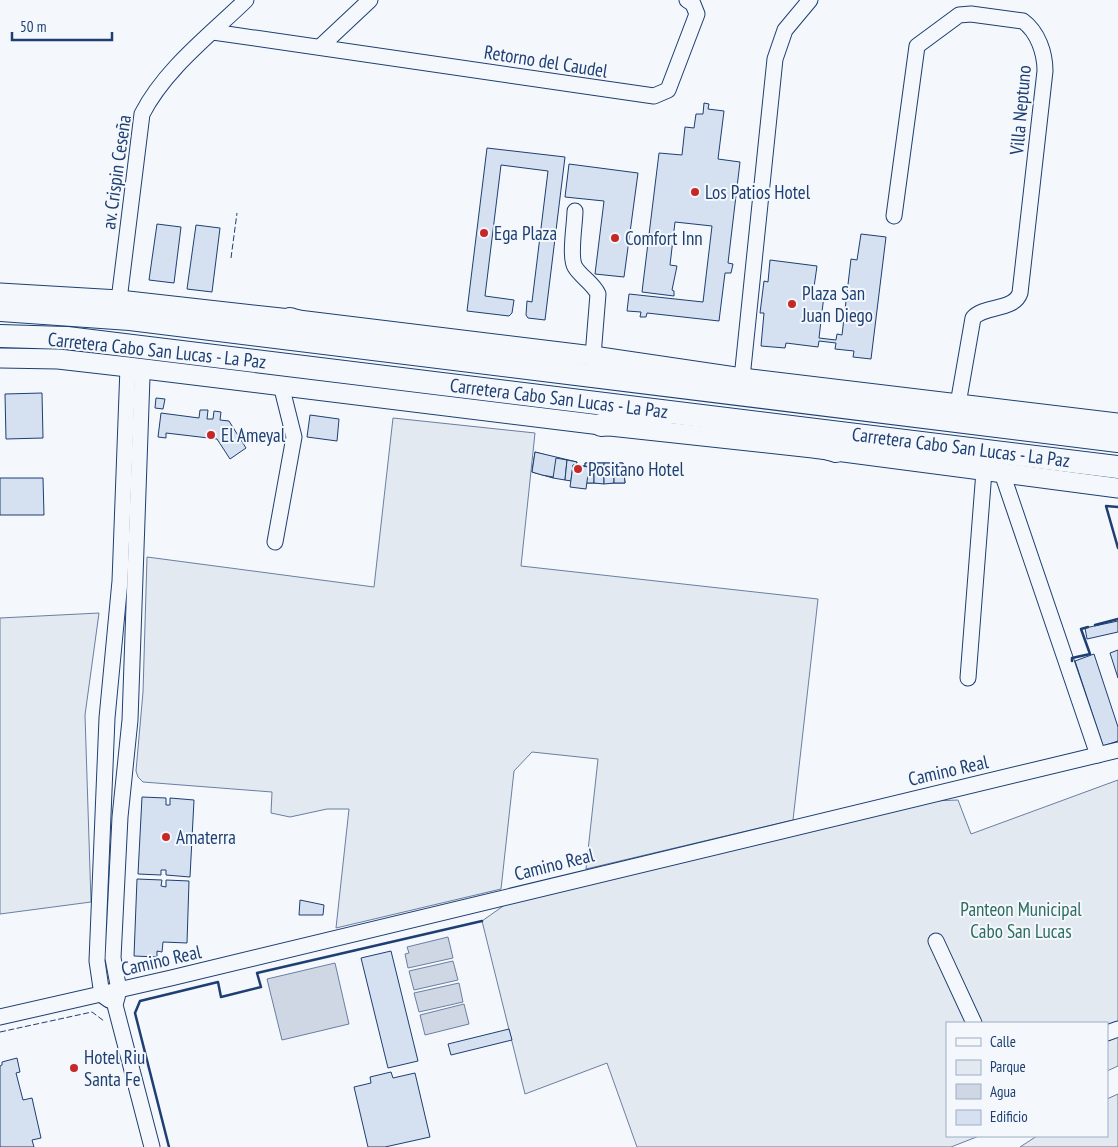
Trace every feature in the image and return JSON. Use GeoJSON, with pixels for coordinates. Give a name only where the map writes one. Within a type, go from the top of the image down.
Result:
{"type":"FeatureCollection","features":[{"type":"Feature","properties":{"kind":"highway","name":"Carretera Cabo San Lucas - La Paz"},"geometry":{"type":"LineString","coordinates":[[0,310],[130,319],[407,355],[1118,441]]}},
{"type":"Feature","properties":{"kind":"highway"},"geometry":{"type":"LineString","coordinates":[[290,319],[407,355]]}},
{"type":"Feature","properties":{"kind":"highway","name":"Carretera Cabo San Lucas - La Paz"},"geometry":{"type":"LineString","coordinates":[[0,336],[67,338],[1118,467]]}},
{"type":"Feature","properties":{"kind":"highway"},"geometry":{"type":"LineString","coordinates":[[601,425],[703,415]]}},
{"type":"Feature","properties":{"kind":"highway"},"geometry":{"type":"LineString","coordinates":[[729,419],[836,451]]}},
{"type":"Feature","properties":{"kind":"main road"},"geometry":{"type":"LineString","coordinates":[[0,293],[119,300],[290,319],[593,356],[742,378],[1118,423]]}},
{"type":"Feature","properties":{"kind":"main road"},"geometry":{"type":"LineString","coordinates":[[0,358],[58,359],[151,369],[601,425],[836,451],[1118,488]]}},
{"type":"Feature","properties":{"kind":"street","name":"av. Crispin Ceseña"},"geometry":{"type":"LineString","coordinates":[[119,300],[142,114],[152,94],[246,0]]}},
{"type":"Feature","properties":{"kind":"street"},"geometry":{"type":"LineString","coordinates":[[320,47],[370,0]]}},
{"type":"Feature","properties":{"kind":"street","name":"Retorno del Caudel"},"geometry":{"type":"LineString","coordinates":[[213,32],[654,96],[668,90],[697,14],[693,4],[687,0]]}},
{"type":"Feature","properties":{"kind":"street"},"geometry":{"type":"LineString","coordinates":[[742,378],[775,59],[784,30],[810,0]]}},
{"type":"Feature","properties":{"kind":"street","name":"Villa Neptuno"},"geometry":{"type":"LineString","coordinates":[[894,216],[916,46],[959,15],[972,14],[1023,21],[1040,45],[1045,58],[1046,71],[1020,293],[1014,302],[980,313],[972,318],[958,404]]}},
{"type":"Feature","properties":{"kind":"street"},"geometry":{"type":"LineString","coordinates":[[576,211],[574,266],[595,288],[598,294],[593,356]]}},
{"type":"Feature","properties":{"kind":"street"},"geometry":{"type":"LineString","coordinates":[[128,367],[127,582],[130,720],[120,818],[113,958],[117,998],[152,1147]]}},
{"type":"Feature","properties":{"kind":"street"},"geometry":{"type":"LineString","coordinates":[[117,998],[102,995],[97,961],[107,718],[127,582],[142,377],[145,372],[151,369]]}},
{"type":"Feature","properties":{"kind":"street"},"geometry":{"type":"LineString","coordinates":[[275,542],[294,437],[281,385]]}},
{"type":"Feature","properties":{"kind":"street"},"geometry":{"type":"LineString","coordinates":[[968,678],[984,471]]}},
{"type":"Feature","properties":{"kind":"street"},"geometry":{"type":"LineString","coordinates":[[1002,473],[1098,755]]}},
{"type":"Feature","properties":{"kind":"street"},"geometry":{"type":"LineString","coordinates":[[107,718],[130,720]]}},
{"type":"Feature","properties":{"kind":"street","name":"Camino Real"},"geometry":{"type":"LineString","coordinates":[[117,998],[1118,750]]}},
{"type":"Feature","properties":{"kind":"street"},"geometry":{"type":"LineString","coordinates":[[936,940],[974,1022]]}},
{"type":"Feature","properties":{"kind":"street","name":"Camino Real"},"geometry":{"type":"LineString","coordinates":[[0,1017],[102,995]]}},
{"type":"Feature","properties":{"kind":"green space"},"geometry":{"type":"Polygon","coordinates":[[[393,418],[535,433],[521,566],[818,599],[793,820],[586,869],[598,759],[532,752],[514,771],[501,889],[336,928],[349,809],[327,809],[290,817],[271,813],[272,792],[143,782],[138,777],[136,771],[143,692],[147,557],[374,587],[393,418]]]}},
{"type":"Feature","properties":{"kind":"green space"},"geometry":{"type":"Polygon","coordinates":[[[99,613],[85,715],[91,902],[0,914],[0,618],[99,613]]]}},
{"type":"Feature","properties":{"kind":"green space","name":"Panteon Municipal Cabo San Lucas"},"geometry":{"type":"Polygon","coordinates":[[[1118,780],[1118,1066],[1108,1071],[1108,1022],[946,1022],[946,1137],[976,1137],[951,1147],[637,1147],[607,1063],[525,1094],[482,921],[506,904],[931,801],[958,800],[971,834],[1118,780]]]}},
{"type":"Feature","properties":{"kind":"green space"},"geometry":{"type":"Polygon","coordinates":[[[1118,1094],[1118,1147],[1020,1147],[1035,1137],[1108,1137],[1108,1099],[1118,1094]]]}},
{"type":"Feature","properties":{"kind":"water"},"geometry":{"type":"Polygon","coordinates":[[[448,937],[453,958],[408,968],[405,954],[409,953],[407,947],[448,937]]]}},
{"type":"Feature","properties":{"kind":"water"},"geometry":{"type":"Polygon","coordinates":[[[453,961],[458,980],[414,990],[409,971],[453,961]]]}},
{"type":"Feature","properties":{"kind":"water"},"geometry":{"type":"Polygon","coordinates":[[[335,963],[349,1024],[282,1040],[267,979],[335,963]]]}},
{"type":"Feature","properties":{"kind":"water"},"geometry":{"type":"Polygon","coordinates":[[[459,983],[463,1002],[419,1012],[414,993],[459,983]]]}},
{"type":"Feature","properties":{"kind":"water"},"geometry":{"type":"Polygon","coordinates":[[[464,1004],[469,1024],[425,1035],[420,1015],[464,1004]]]}},
{"type":"Feature","properties":{"kind":"building","name":"Los Patios Hotel"},"geometry":{"type":"Polygon","coordinates":[[[704,103],[709,104],[708,109],[724,111],[718,159],[740,162],[728,263],[733,264],[731,273],[725,273],[719,321],[647,313],[646,317],[640,317],[641,312],[627,311],[629,294],[703,302],[712,226],[675,222],[670,265],[677,266],[672,290],[674,291],[674,296],[642,292],[659,153],[682,155],[685,127],[694,128],[696,114],[703,114],[704,103]]]}},
{"type":"Feature","properties":{"kind":"building","name":"Ega Plaza"},"geometry":{"type":"Polygon","coordinates":[[[487,148],[565,157],[545,320],[528,318],[526,315],[527,301],[532,302],[548,171],[501,165],[485,296],[514,300],[512,313],[509,316],[467,311],[487,148]]]}},
{"type":"Feature","properties":{"kind":"building","name":"Comfort Inn"},"geometry":{"type":"Polygon","coordinates":[[[569,164],[638,173],[624,277],[595,274],[604,201],[565,197],[569,164]]]}},
{"type":"Feature","properties":{"kind":"building"},"geometry":{"type":"Polygon","coordinates":[[[157,224],[181,227],[174,283],[149,280],[157,224]]]}},
{"type":"Feature","properties":{"kind":"building"},"geometry":{"type":"Polygon","coordinates":[[[196,225],[220,228],[212,292],[187,289],[196,225]]]}},
{"type":"Feature","properties":{"kind":"building","name":"Plaza San Juan Diego"},"geometry":{"type":"Polygon","coordinates":[[[861,234],[886,237],[871,359],[853,357],[854,351],[835,349],[836,343],[819,341],[818,347],[786,343],[785,348],[761,346],[764,313],[760,313],[764,281],[768,282],[770,260],[817,266],[813,294],[824,295],[819,338],[836,340],[837,334],[842,335],[851,259],[857,260],[861,234]]]}},
{"type":"Feature","properties":{"kind":"building"},"geometry":{"type":"Polygon","coordinates":[[[42,393],[43,438],[6,439],[5,394],[42,393]]]}},
{"type":"Feature","properties":{"kind":"building"},"geometry":{"type":"Polygon","coordinates":[[[156,398],[165,399],[163,409],[155,408],[156,398]]]}},
{"type":"Feature","properties":{"kind":"building","name":"El Ameyal"},"geometry":{"type":"Polygon","coordinates":[[[200,410],[208,410],[207,419],[213,419],[214,411],[221,412],[220,420],[229,421],[246,448],[230,459],[217,439],[166,433],[166,438],[158,437],[161,413],[199,418],[200,410]]]}},
{"type":"Feature","properties":{"kind":"building"},"geometry":{"type":"Polygon","coordinates":[[[310,415],[339,419],[337,441],[307,437],[310,415]]]}},
{"type":"Feature","properties":{"kind":"building"},"geometry":{"type":"Polygon","coordinates":[[[535,452],[556,458],[553,478],[532,472],[535,452]]]}},
{"type":"Feature","properties":{"kind":"building","name":"Positano Hotel"},"geometry":{"type":"Polygon","coordinates":[[[535,452],[577,462],[576,465],[585,466],[585,463],[623,463],[625,483],[586,483],[532,472],[535,452]]]}},
{"type":"Feature","properties":{"kind":"building"},"geometry":{"type":"Polygon","coordinates":[[[556,458],[567,460],[565,480],[553,478],[556,458]]]}},
{"type":"Feature","properties":{"kind":"building"},"geometry":{"type":"Polygon","coordinates":[[[567,460],[577,462],[576,465],[573,465],[571,481],[565,480],[567,460]]]}},
{"type":"Feature","properties":{"kind":"building"},"geometry":{"type":"Polygon","coordinates":[[[585,463],[594,463],[594,483],[586,483],[589,467],[585,466],[585,463]]]}},
{"type":"Feature","properties":{"kind":"building"},"geometry":{"type":"Polygon","coordinates":[[[594,463],[604,463],[604,484],[594,483],[594,463]]]}},
{"type":"Feature","properties":{"kind":"building"},"geometry":{"type":"Polygon","coordinates":[[[604,463],[614,463],[614,483],[604,484],[604,463]]]}},
{"type":"Feature","properties":{"kind":"building"},"geometry":{"type":"Polygon","coordinates":[[[614,463],[623,463],[625,483],[614,483],[614,463]]]}},
{"type":"Feature","properties":{"kind":"building"},"geometry":{"type":"Polygon","coordinates":[[[573,465],[589,467],[586,489],[570,487],[573,465]]]}},
{"type":"Feature","properties":{"kind":"building"},"geometry":{"type":"Polygon","coordinates":[[[0,478],[43,478],[44,515],[0,515],[0,478]]]}},
{"type":"Feature","properties":{"kind":"building"},"geometry":{"type":"Polygon","coordinates":[[[1118,621],[1118,632],[1087,639],[1085,628],[1118,621]]]}},
{"type":"Feature","properties":{"kind":"building"},"geometry":{"type":"Polygon","coordinates":[[[1118,650],[1118,678],[1110,653],[1118,650]]]}},
{"type":"Feature","properties":{"kind":"building"},"geometry":{"type":"Polygon","coordinates":[[[1094,654],[1118,727],[1118,741],[1103,746],[1075,661],[1094,654]]]}},
{"type":"Feature","properties":{"kind":"building","name":"Amaterra"},"geometry":{"type":"Polygon","coordinates":[[[142,797],[166,798],[166,805],[170,805],[170,798],[194,800],[190,877],[166,875],[166,870],[161,870],[161,875],[138,874],[142,797]]]}},
{"type":"Feature","properties":{"kind":"building"},"geometry":{"type":"Polygon","coordinates":[[[137,879],[162,880],[161,886],[166,887],[166,880],[189,881],[187,943],[163,942],[162,952],[157,951],[157,957],[134,956],[137,879]]]}},
{"type":"Feature","properties":{"kind":"building"},"geometry":{"type":"Polygon","coordinates":[[[300,900],[324,905],[323,915],[299,915],[300,900]]]}},
{"type":"Feature","properties":{"kind":"building"},"geometry":{"type":"Polygon","coordinates":[[[391,951],[418,1061],[388,1068],[361,958],[391,951]]]}},
{"type":"Feature","properties":{"kind":"building"},"geometry":{"type":"Polygon","coordinates":[[[509,1029],[512,1040],[451,1055],[448,1044],[509,1029]]]}},
{"type":"Feature","properties":{"kind":"building"},"geometry":{"type":"Polygon","coordinates":[[[17,1058],[20,1072],[16,1073],[23,1100],[32,1098],[41,1138],[32,1140],[34,1147],[0,1147],[0,1066],[2,1062],[17,1058]]]}},
{"type":"Feature","properties":{"kind":"building"},"geometry":{"type":"Polygon","coordinates":[[[391,1072],[393,1078],[415,1073],[430,1137],[385,1147],[368,1147],[354,1087],[371,1083],[370,1077],[391,1072]]]}},
{"type":"Feature","properties":{"kind":"fence"},"geometry":{"type":"LineString","coordinates":[[231,258],[237,213]]}},
{"type":"Feature","properties":{"kind":"fence"},"geometry":{"type":"LineString","coordinates":[[0,1032],[92,1012],[104,1021]]}},
{"type":"Feature","properties":{"kind":"wall"},"geometry":{"type":"LineString","coordinates":[[1118,507],[1106,506],[1118,548]]}},
{"type":"Feature","properties":{"kind":"wall"},"geometry":{"type":"LineString","coordinates":[[1095,625],[1118,619]]}},
{"type":"Feature","properties":{"kind":"wall"},"geometry":{"type":"LineString","coordinates":[[1072,661],[1072,658],[1090,654],[1081,629],[1088,627]]}},
{"type":"Feature","properties":{"kind":"wall"},"geometry":{"type":"LineString","coordinates":[[169,1147],[135,1013],[140,1001],[218,982],[221,997],[261,987],[257,973],[482,921]]}},
{"type":"Feature","properties":{"kind":"place","name":"Los Patios Hotel"},"geometry":{"type":"Point","coordinates":[695,192]}},
{"type":"Feature","properties":{"kind":"place","name":"Ega Plaza"},"geometry":{"type":"Point","coordinates":[484,233]}},
{"type":"Feature","properties":{"kind":"place","name":"Comfort Inn"},"geometry":{"type":"Point","coordinates":[615,238]}},
{"type":"Feature","properties":{"kind":"place","name":"Plaza San Juan Diego"},"geometry":{"type":"Point","coordinates":[792,304]}},
{"type":"Feature","properties":{"kind":"place","name":"El Ameyal"},"geometry":{"type":"Point","coordinates":[211,435]}},
{"type":"Feature","properties":{"kind":"place","name":"Positano Hotel"},"geometry":{"type":"Point","coordinates":[578,469]}},
{"type":"Feature","properties":{"kind":"place","name":"Amaterra"},"geometry":{"type":"Point","coordinates":[166,837]}},
{"type":"Feature","properties":{"kind":"place","name":"Hotel Riu Santa Fe"},"geometry":{"type":"Point","coordinates":[74,1068]}}]}
